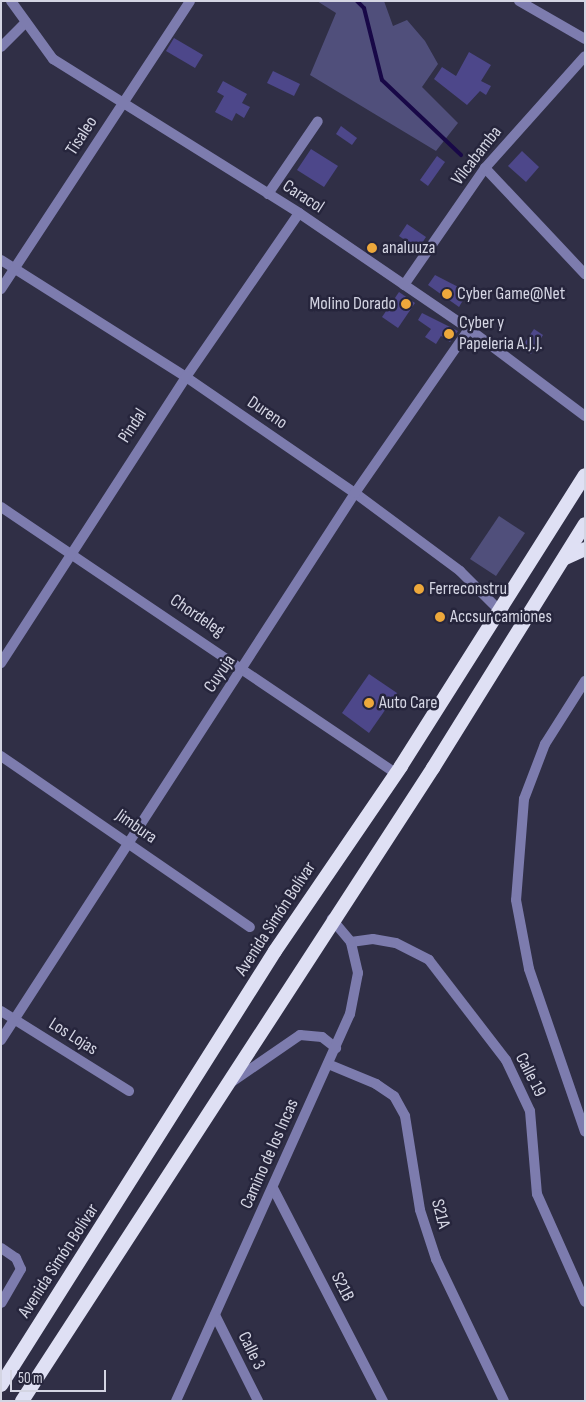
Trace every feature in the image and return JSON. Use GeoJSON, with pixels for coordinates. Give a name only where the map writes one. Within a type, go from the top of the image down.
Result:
{"type":"FeatureCollection","features":[{"type":"Feature","properties":{"kind":"highway","name":"Avenida Simón Bolívar"},"geometry":{"type":"LineString","coordinates":[[1,1385],[275,951],[396,773],[585,475]]}},
{"type":"Feature","properties":{"kind":"highway"},"geometry":{"type":"LineString","coordinates":[[22,1401],[565,558],[585,524]]}},
{"type":"Feature","properties":{"kind":"highway"},"geometry":{"type":"LineString","coordinates":[[565,558],[585,549]]}},
{"type":"Feature","properties":{"kind":"street","name":"Caracol"},"geometry":{"type":"LineString","coordinates":[[11,1],[46,54],[122,104],[299,213],[469,328],[585,416]]}},
{"type":"Feature","properties":{"kind":"street","name":"Tisaleo"},"geometry":{"type":"LineString","coordinates":[[1,289],[190,1]]}},
{"type":"Feature","properties":{"kind":"street"},"geometry":{"type":"LineString","coordinates":[[519,1],[585,39]]}},
{"type":"Feature","properties":{"kind":"street"},"geometry":{"type":"LineString","coordinates":[[1,47],[26,22]]}},
{"type":"Feature","properties":{"kind":"street","name":"Vilcabamba"},"geometry":{"type":"LineString","coordinates":[[404,285],[485,168],[585,56]]}},
{"type":"Feature","properties":{"kind":"street"},"geometry":{"type":"LineString","coordinates":[[268,194],[318,121]]}},
{"type":"Feature","properties":{"kind":"street"},"geometry":{"type":"LineString","coordinates":[[485,168],[585,274]]}},
{"type":"Feature","properties":{"kind":"street","name":"Pindal"},"geometry":{"type":"LineString","coordinates":[[1,663],[71,551],[186,377],[299,213]]}},
{"type":"Feature","properties":{"kind":"street","name":"Dureno"},"geometry":{"type":"LineString","coordinates":[[1,260],[186,377],[355,493],[460,571],[500,611]]}},
{"type":"Feature","properties":{"kind":"street","name":"Cuyuja"},"geometry":{"type":"LineString","coordinates":[[1,1040],[129,841],[245,667],[355,493],[469,328]]}},
{"type":"Feature","properties":{"kind":"street","name":"Chordeleg"},"geometry":{"type":"LineString","coordinates":[[1,507],[71,551],[245,667],[396,773]]}},
{"type":"Feature","properties":{"kind":"street"},"geometry":{"type":"LineString","coordinates":[[585,681],[545,744],[524,799],[516,900],[529,969],[585,1132]]}},
{"type":"Feature","properties":{"kind":"street","name":"Jimbura"},"geometry":{"type":"LineString","coordinates":[[1,756],[129,841],[250,927]]}},
{"type":"Feature","properties":{"kind":"street","name":"Camino de los Incas"},"geometry":{"type":"LineString","coordinates":[[176,1401],[336,1048],[356,994],[358,973],[351,942],[332,919]]}},
{"type":"Feature","properties":{"kind":"street","name":"Calle 19"},"geometry":{"type":"LineString","coordinates":[[351,942],[374,939],[396,943],[429,960],[506,1060],[530,1112],[537,1194],[585,1302]]}},
{"type":"Feature","properties":{"kind":"street","name":"Los Lojas"},"geometry":{"type":"LineString","coordinates":[[1,1011],[129,1091]]}},
{"type":"Feature","properties":{"kind":"street"},"geometry":{"type":"LineString","coordinates":[[227,1084],[300,1035],[322,1037],[336,1048]]}},
{"type":"Feature","properties":{"kind":"street","name":"S21A"},"geometry":{"type":"LineString","coordinates":[[328,1064],[376,1084],[394,1096],[405,1116],[420,1210],[436,1260],[504,1401]]}},
{"type":"Feature","properties":{"kind":"street","name":"S21B"},"geometry":{"type":"LineString","coordinates":[[273,1188],[382,1401]]}},
{"type":"Feature","properties":{"kind":"street"},"geometry":{"type":"LineString","coordinates":[[1,1248],[20,1263],[20,1275],[1,1303]]}},
{"type":"Feature","properties":{"kind":"street","name":"Calle 3"},"geometry":{"type":"LineString","coordinates":[[215,1316],[258,1401]]}},
{"type":"Feature","properties":{"kind":"shaded area"},"geometry":{"type":"Polygon","coordinates":[[[317,1],[384,1],[393,26],[407,20],[425,41],[438,64],[422,87],[458,123],[436,151],[310,75],[336,13],[317,1]]]}},
{"type":"Feature","properties":{"kind":"shaded area"},"geometry":{"type":"Polygon","coordinates":[[[499,516],[525,533],[496,576],[470,559],[499,516]]]}},
{"type":"Feature","properties":{"kind":"building"},"geometry":{"type":"Polygon","coordinates":[[[174,38],[203,55],[195,68],[166,51],[174,38]]]}},
{"type":"Feature","properties":{"kind":"building"},"geometry":{"type":"Polygon","coordinates":[[[469,52],[491,65],[481,81],[491,86],[486,95],[480,91],[467,105],[434,79],[442,67],[456,76],[469,52]]]}},
{"type":"Feature","properties":{"kind":"building"},"geometry":{"type":"Polygon","coordinates":[[[273,71],[300,84],[294,96],[267,83],[273,71]]]}},
{"type":"Feature","properties":{"kind":"building"},"geometry":{"type":"Polygon","coordinates":[[[223,81],[247,94],[242,103],[250,107],[244,118],[236,113],[232,121],[215,112],[224,96],[217,92],[223,81]]]}},
{"type":"Feature","properties":{"kind":"building"},"geometry":{"type":"Polygon","coordinates":[[[341,126],[357,138],[352,145],[336,134],[341,126]]]}},
{"type":"Feature","properties":{"kind":"building"},"geometry":{"type":"Polygon","coordinates":[[[311,149],[338,166],[324,187],[297,170],[311,149]]]}},
{"type":"Feature","properties":{"kind":"building"},"geometry":{"type":"Polygon","coordinates":[[[522,151],[539,167],[526,182],[508,166],[522,151]]]}},
{"type":"Feature","properties":{"kind":"building"},"geometry":{"type":"Polygon","coordinates":[[[437,156],[445,162],[428,186],[420,180],[437,156]]]}},
{"type":"Feature","properties":{"kind":"building"},"geometry":{"type":"Polygon","coordinates":[[[407,224],[426,237],[418,249],[399,236],[407,224]]]}},
{"type":"Feature","properties":{"kind":"building"},"geometry":{"type":"Polygon","coordinates":[[[435,275],[468,292],[459,307],[428,285],[435,275]]]}},
{"type":"Feature","properties":{"kind":"building"},"geometry":{"type":"Polygon","coordinates":[[[399,292],[415,303],[398,328],[382,317],[399,292]]]}},
{"type":"Feature","properties":{"kind":"building"},"geometry":{"type":"Polygon","coordinates":[[[422,313],[458,331],[450,342],[441,336],[436,344],[425,337],[431,329],[418,320],[422,313]]]}},
{"type":"Feature","properties":{"kind":"building"},"geometry":{"type":"Polygon","coordinates":[[[534,329],[543,335],[531,354],[521,348],[534,329]]]}},
{"type":"Feature","properties":{"kind":"building","name":"Auto Care"},"geometry":{"type":"Polygon","coordinates":[[[369,674],[397,693],[369,733],[342,713],[369,674]]]}},
{"type":"Feature","properties":{"kind":"waterway"},"geometry":{"type":"LineString","coordinates":[[357,1],[364,8],[382,80],[461,155]]}},
{"type":"Feature","properties":{"kind":"place","name":"analuuza"},"geometry":{"type":"Point","coordinates":[372,248]}},
{"type":"Feature","properties":{"kind":"place","name":"Cyber Game@Net"},"geometry":{"type":"Point","coordinates":[447,294]}},
{"type":"Feature","properties":{"kind":"place","name":"Molino Dorado"},"geometry":{"type":"Point","coordinates":[406,304]}},
{"type":"Feature","properties":{"kind":"place","name":"Cyber y Papeleria A.J.J."},"geometry":{"type":"Point","coordinates":[449,334]}},
{"type":"Feature","properties":{"kind":"place","name":"Ferreconstru"},"geometry":{"type":"Point","coordinates":[419,589]}},
{"type":"Feature","properties":{"kind":"place","name":"Accsur camiones"},"geometry":{"type":"Point","coordinates":[440,617]}},
{"type":"Feature","properties":{"kind":"place","name":"Auto Care"},"geometry":{"type":"Point","coordinates":[369,703]}}]}
